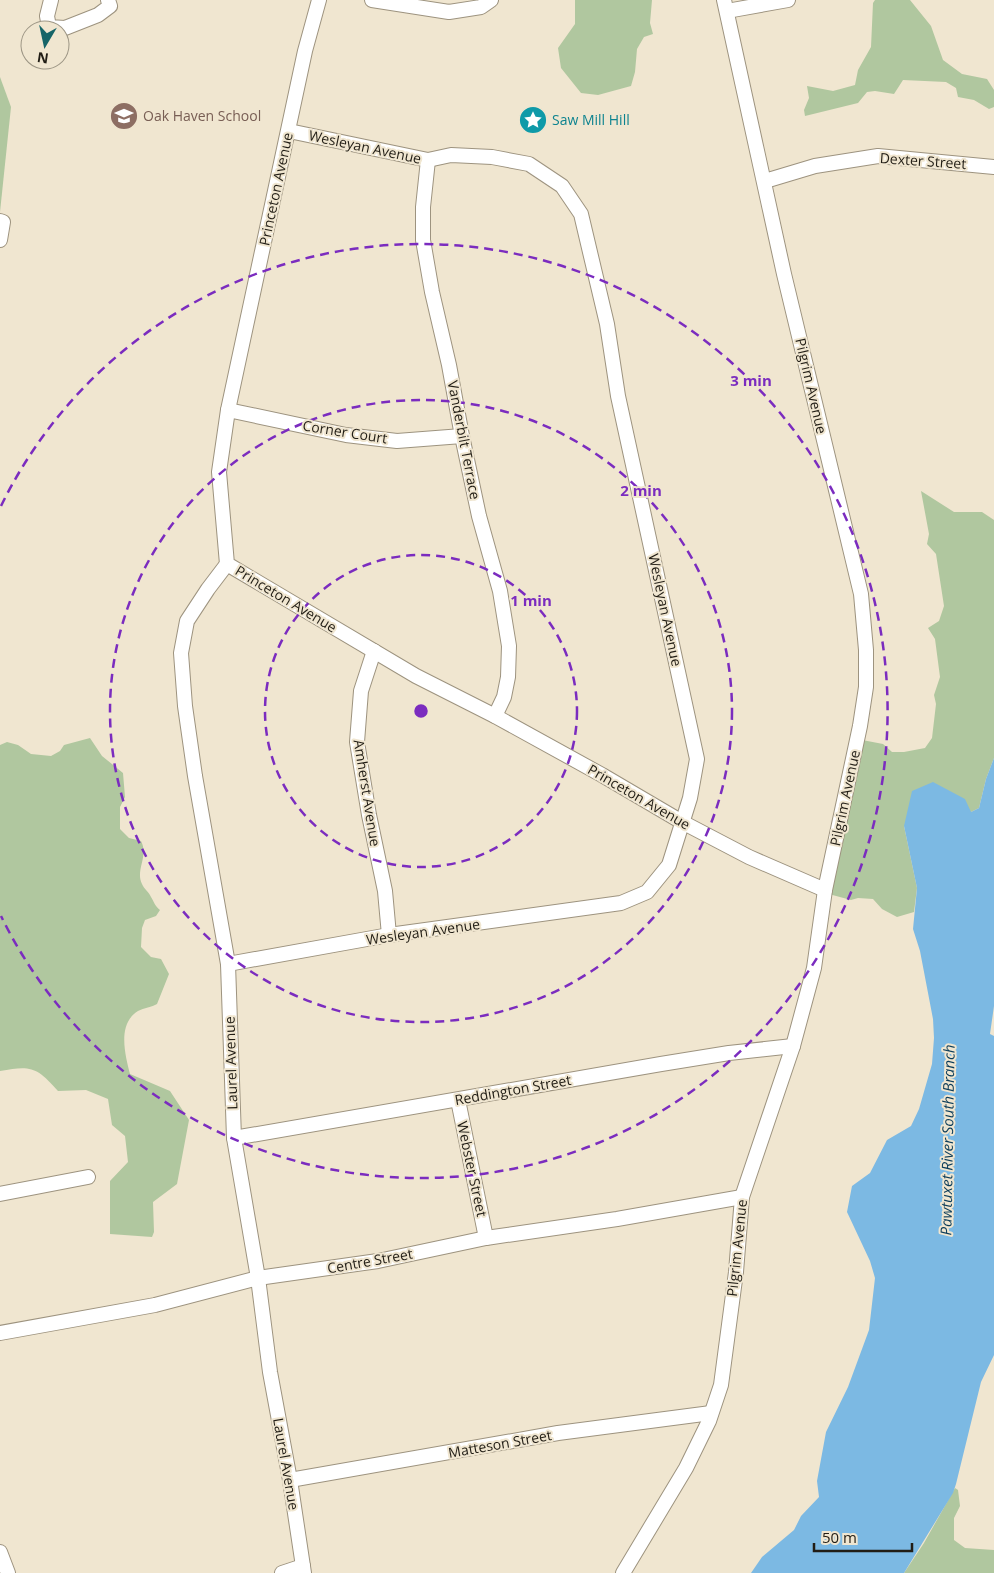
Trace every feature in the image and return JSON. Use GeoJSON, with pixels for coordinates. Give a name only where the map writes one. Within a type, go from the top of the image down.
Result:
{"type":"FeatureCollection","features":[{"type":"Feature","properties":{"kind":"street"},"geometry":{"type":"LineString","coordinates":[[51,0],[47,16],[49,27],[65,28],[98,15],[110,6],[108,0]]}},
{"type":"Feature","properties":{"kind":"street","name":"Princeton Avenue"},"geometry":{"type":"LineString","coordinates":[[319,0],[305,51],[228,410],[219,472],[226,564],[416,676],[495,716],[682,822],[749,857],[825,890]]}},
{"type":"Feature","properties":{"kind":"street"},"geometry":{"type":"LineString","coordinates":[[372,0],[449,12],[481,7],[491,0]]}},
{"type":"Feature","properties":{"kind":"street"},"geometry":{"type":"LineString","coordinates":[[725,6],[788,0]]}},
{"type":"Feature","properties":{"kind":"street","name":"Pilgrim Avenue"},"geometry":{"type":"LineString","coordinates":[[623,1573],[686,1468],[711,1413],[720,1385],[736,1272],[742,1197],[793,1046],[814,968],[825,890],[860,726],[866,687],[865,640],[859,585],[784,274],[725,6]]}},
{"type":"Feature","properties":{"kind":"street","name":"Wesleyan Avenue"},"geometry":{"type":"LineString","coordinates":[[228,964],[389,936],[620,903],[647,892],[669,865],[690,798],[697,760],[618,396],[607,324],[581,214],[562,186],[529,164],[492,157],[451,156],[428,160],[289,131]]}},
{"type":"Feature","properties":{"kind":"street","name":"Dexter Street"},"geometry":{"type":"LineString","coordinates":[[765,181],[815,166],[878,156],[994,167]]}},
{"type":"Feature","properties":{"kind":"street","name":"Vanderbilt Terrace"},"geometry":{"type":"LineString","coordinates":[[428,160],[423,207],[423,240],[432,292],[449,365],[479,516],[500,591],[509,646],[508,677],[504,696],[495,716]]}},
{"type":"Feature","properties":{"kind":"street"},"geometry":{"type":"LineString","coordinates":[[0,240],[2,222]]}},
{"type":"Feature","properties":{"kind":"street","name":"Corner Court"},"geometry":{"type":"LineString","coordinates":[[228,410],[354,436],[397,441],[462,436]]}},
{"type":"Feature","properties":{"kind":"street","name":"Laurel Avenue"},"geometry":{"type":"LineString","coordinates":[[226,564],[187,622],[181,653],[185,706],[228,964],[234,1138],[258,1278],[270,1372],[304,1570]]}},
{"type":"Feature","properties":{"kind":"street","name":"Amherst Avenue"},"geometry":{"type":"LineString","coordinates":[[374,651],[362,691],[357,742],[369,815],[385,891],[389,936]]}},
{"type":"Feature","properties":{"kind":"street","name":"Reddington Street"},"geometry":{"type":"LineString","coordinates":[[234,1138],[661,1064],[729,1053],[793,1046]]}},
{"type":"Feature","properties":{"kind":"street","name":"Webster Street"},"geometry":{"type":"LineString","coordinates":[[458,1100],[486,1238]]}},
{"type":"Feature","properties":{"kind":"street"},"geometry":{"type":"LineString","coordinates":[[0,1194],[88,1177]]}},
{"type":"Feature","properties":{"kind":"street","name":"Centre Street"},"geometry":{"type":"LineString","coordinates":[[0,1333],[156,1304],[258,1278],[378,1261],[486,1238],[617,1220],[742,1197]]}},
{"type":"Feature","properties":{"kind":"street","name":"Matteson Street"},"geometry":{"type":"LineString","coordinates":[[290,1480],[558,1433],[711,1413]]}},
{"type":"Feature","properties":{"kind":"street"},"geometry":{"type":"LineString","coordinates":[[0,1552],[8,1573]]}},
{"type":"Feature","properties":{"kind":"street"},"geometry":{"type":"LineString","coordinates":[[282,1573],[304,1570]]}},
{"type":"Feature","properties":{"kind":"green space"},"geometry":{"type":"Polygon","coordinates":[[[575,0],[652,0],[650,23],[653,34],[644,37],[637,49],[635,72],[631,86],[598,95],[581,93],[561,68],[558,48],[575,24],[575,0]]]}},
{"type":"Feature","properties":{"kind":"green space"},"geometry":{"type":"Polygon","coordinates":[[[875,0],[910,0],[931,26],[943,60],[962,74],[987,79],[994,90],[994,107],[989,109],[974,100],[958,97],[956,88],[946,82],[903,80],[894,94],[875,91],[867,92],[858,103],[805,116],[804,110],[809,98],[807,86],[833,91],[855,85],[858,70],[871,47],[873,3],[875,0]]]}},
{"type":"Feature","properties":{"kind":"green space"},"geometry":{"type":"Polygon","coordinates":[[[0,77],[11,107],[0,212],[0,77]]]}},
{"type":"Feature","properties":{"kind":"green space"},"geometry":{"type":"Polygon","coordinates":[[[921,491],[954,512],[982,512],[994,520],[994,758],[986,779],[979,808],[971,812],[904,826],[917,888],[914,912],[897,917],[882,909],[873,899],[858,898],[851,900],[825,893],[857,739],[883,744],[892,752],[904,752],[925,748],[932,738],[936,704],[934,695],[940,677],[935,639],[928,628],[939,621],[944,606],[936,554],[927,544],[929,534],[921,491]]]}},
{"type":"Feature","properties":{"kind":"green space"},"geometry":{"type":"Polygon","coordinates":[[[90,738],[102,756],[123,773],[125,797],[120,807],[120,829],[129,838],[141,841],[144,852],[140,879],[160,910],[156,916],[145,920],[142,928],[141,947],[151,957],[161,959],[169,974],[157,1004],[138,1011],[127,1024],[124,1040],[130,1074],[170,1091],[189,1120],[177,1184],[153,1202],[154,1232],[152,1237],[110,1234],[110,1181],[128,1162],[125,1136],[112,1125],[108,1099],[86,1090],[58,1091],[39,1073],[26,1068],[0,1071],[0,745],[7,742],[18,745],[31,754],[51,756],[60,751],[64,745],[90,738]]]}},
{"type":"Feature","properties":{"kind":"green space"},"geometry":{"type":"Polygon","coordinates":[[[955,1488],[958,1490],[960,1506],[954,1518],[954,1540],[965,1548],[994,1550],[994,1573],[904,1573],[924,1543],[955,1488]]]}},
{"type":"Feature","properties":{"kind":"water","name":"Pawtuxet River South Branch"},"geometry":{"type":"Polygon","coordinates":[[[994,758],[994,1006],[990,1034],[994,1036],[994,1355],[981,1382],[956,1484],[953,1493],[904,1573],[751,1573],[762,1557],[794,1530],[801,1516],[819,1497],[817,1481],[826,1432],[848,1387],[869,1330],[875,1278],[870,1261],[847,1212],[852,1186],[870,1173],[887,1140],[911,1126],[919,1109],[932,1064],[933,1019],[920,951],[913,929],[917,888],[904,826],[912,791],[933,782],[965,799],[971,812],[979,808],[986,779],[994,758]]]}},
{"type":"Feature","properties":{"kind":"place","name":"Oak Haven School"},"geometry":{"type":"Point","coordinates":[124,116]}},
{"type":"Feature","properties":{"kind":"place","name":"Saw Mill Hill"},"geometry":{"type":"Point","coordinates":[533,120]}}]}
